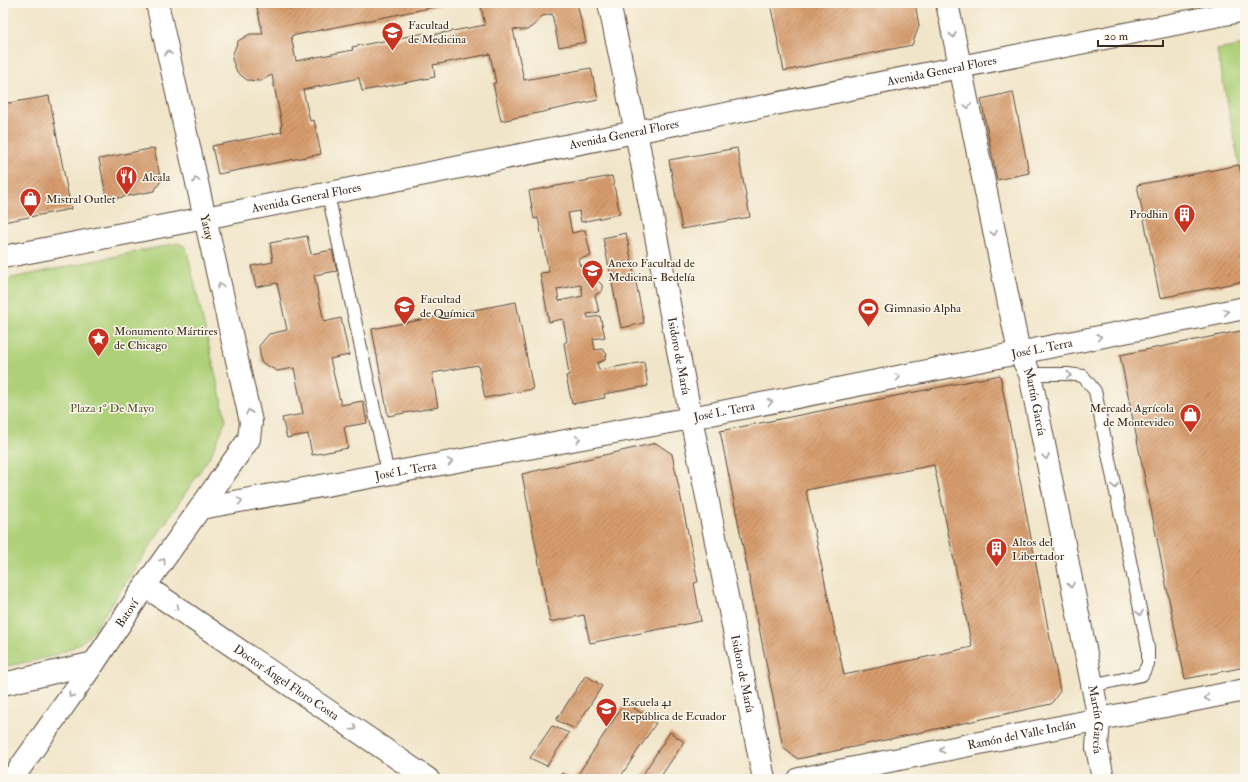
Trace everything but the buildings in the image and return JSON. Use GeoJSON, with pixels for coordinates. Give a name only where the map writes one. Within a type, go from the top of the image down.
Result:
{"type":"FeatureCollection","features":[{"type":"Feature","properties":{"kind":"street","name":"Yatay"},"geometry":{"type":"LineString","coordinates":[[157,3],[251,422],[249,439],[243,449]]}},
{"type":"Feature","properties":{"kind":"street","name":"Isidoro de María"},"geometry":{"type":"LineString","coordinates":[[609,3],[636,132],[691,418],[764,779]]}},
{"type":"Feature","properties":{"kind":"street","name":"Martín García"},"geometry":{"type":"LineString","coordinates":[[947,3],[1019,352],[1030,374],[1091,686],[1099,719],[1097,748],[1103,779]]}},
{"type":"Feature","properties":{"kind":"street","name":"Avenida General Flores"},"geometry":{"type":"LineString","coordinates":[[3,257],[328,194],[1245,10]]}},
{"type":"Feature","properties":{"kind":"street","name":"José L. Terra"},"geometry":{"type":"LineString","coordinates":[[201,508],[691,418],[1245,308]]}},
{"type":"Feature","properties":{"kind":"street","name":"Batoví"},"geometry":{"type":"LineString","coordinates":[[12,779],[94,663],[145,586],[243,449]]}},
{"type":"Feature","properties":{"kind":"street","name":"Doctor Ángel Floro Costa"},"geometry":{"type":"LineString","coordinates":[[145,586],[423,778]]}},
{"type":"Feature","properties":{"kind":"street"},"geometry":{"type":"LineString","coordinates":[[3,684],[94,663]]}},
{"type":"Feature","properties":{"kind":"street","name":"Ramón del Valle Inclán"},"geometry":{"type":"LineString","coordinates":[[799,779],[1245,690]]}},
{"type":"Feature","properties":{"kind":"lane"},"geometry":{"type":"LineString","coordinates":[[328,194],[388,474]]}},
{"type":"Feature","properties":{"kind":"lane"},"geometry":{"type":"LineString","coordinates":[[1030,374],[1068,374],[1083,376],[1095,391],[1148,648],[1148,664],[1142,675],[1091,686]]}},
{"type":"Feature","properties":{"kind":"green space"},"geometry":{"type":"Polygon","coordinates":[[[1245,45],[1245,194],[1217,50],[1245,45]]]}},
{"type":"Feature","properties":{"kind":"green space","name":"Plaza 1º De Mayo"},"geometry":{"type":"Polygon","coordinates":[[[178,243],[184,246],[187,251],[226,420],[212,453],[92,633],[83,641],[62,652],[3,667],[3,280],[178,243]]]}},
{"type":"Feature","properties":{"kind":"place","name":"Facultad de Medicina"},"geometry":{"type":"Point","coordinates":[393,52]}},
{"type":"Feature","properties":{"kind":"place","name":"Alcala"},"geometry":{"type":"Point","coordinates":[127,196]}},
{"type":"Feature","properties":{"kind":"place","name":"Mistral Outlet"},"geometry":{"type":"Point","coordinates":[30,218]}},
{"type":"Feature","properties":{"kind":"place","name":"Prodhin"},"geometry":{"type":"Point","coordinates":[1184,234]}},
{"type":"Feature","properties":{"kind":"place","name":"Anexo Facultad de Medicina- Bedelía"},"geometry":{"type":"Point","coordinates":[592,290]}},
{"type":"Feature","properties":{"kind":"place","name":"Facultad de Química"},"geometry":{"type":"Point","coordinates":[405,326]}},
{"type":"Feature","properties":{"kind":"place","name":"Gimnasio Alpha"},"geometry":{"type":"Point","coordinates":[869,328]}},
{"type":"Feature","properties":{"kind":"place","name":"Monumento Mártires de Chicago"},"geometry":{"type":"Point","coordinates":[98,358]}},
{"type":"Feature","properties":{"kind":"place","name":"Mercado Agrícola de Montevideo"},"geometry":{"type":"Point","coordinates":[1190,434]}},
{"type":"Feature","properties":{"kind":"place","name":"Altos del Libertador"},"geometry":{"type":"Point","coordinates":[996,568]}},
{"type":"Feature","properties":{"kind":"place","name":"Escuela 41 República de Ecuador"},"geometry":{"type":"Point","coordinates":[607,728]}}]}
